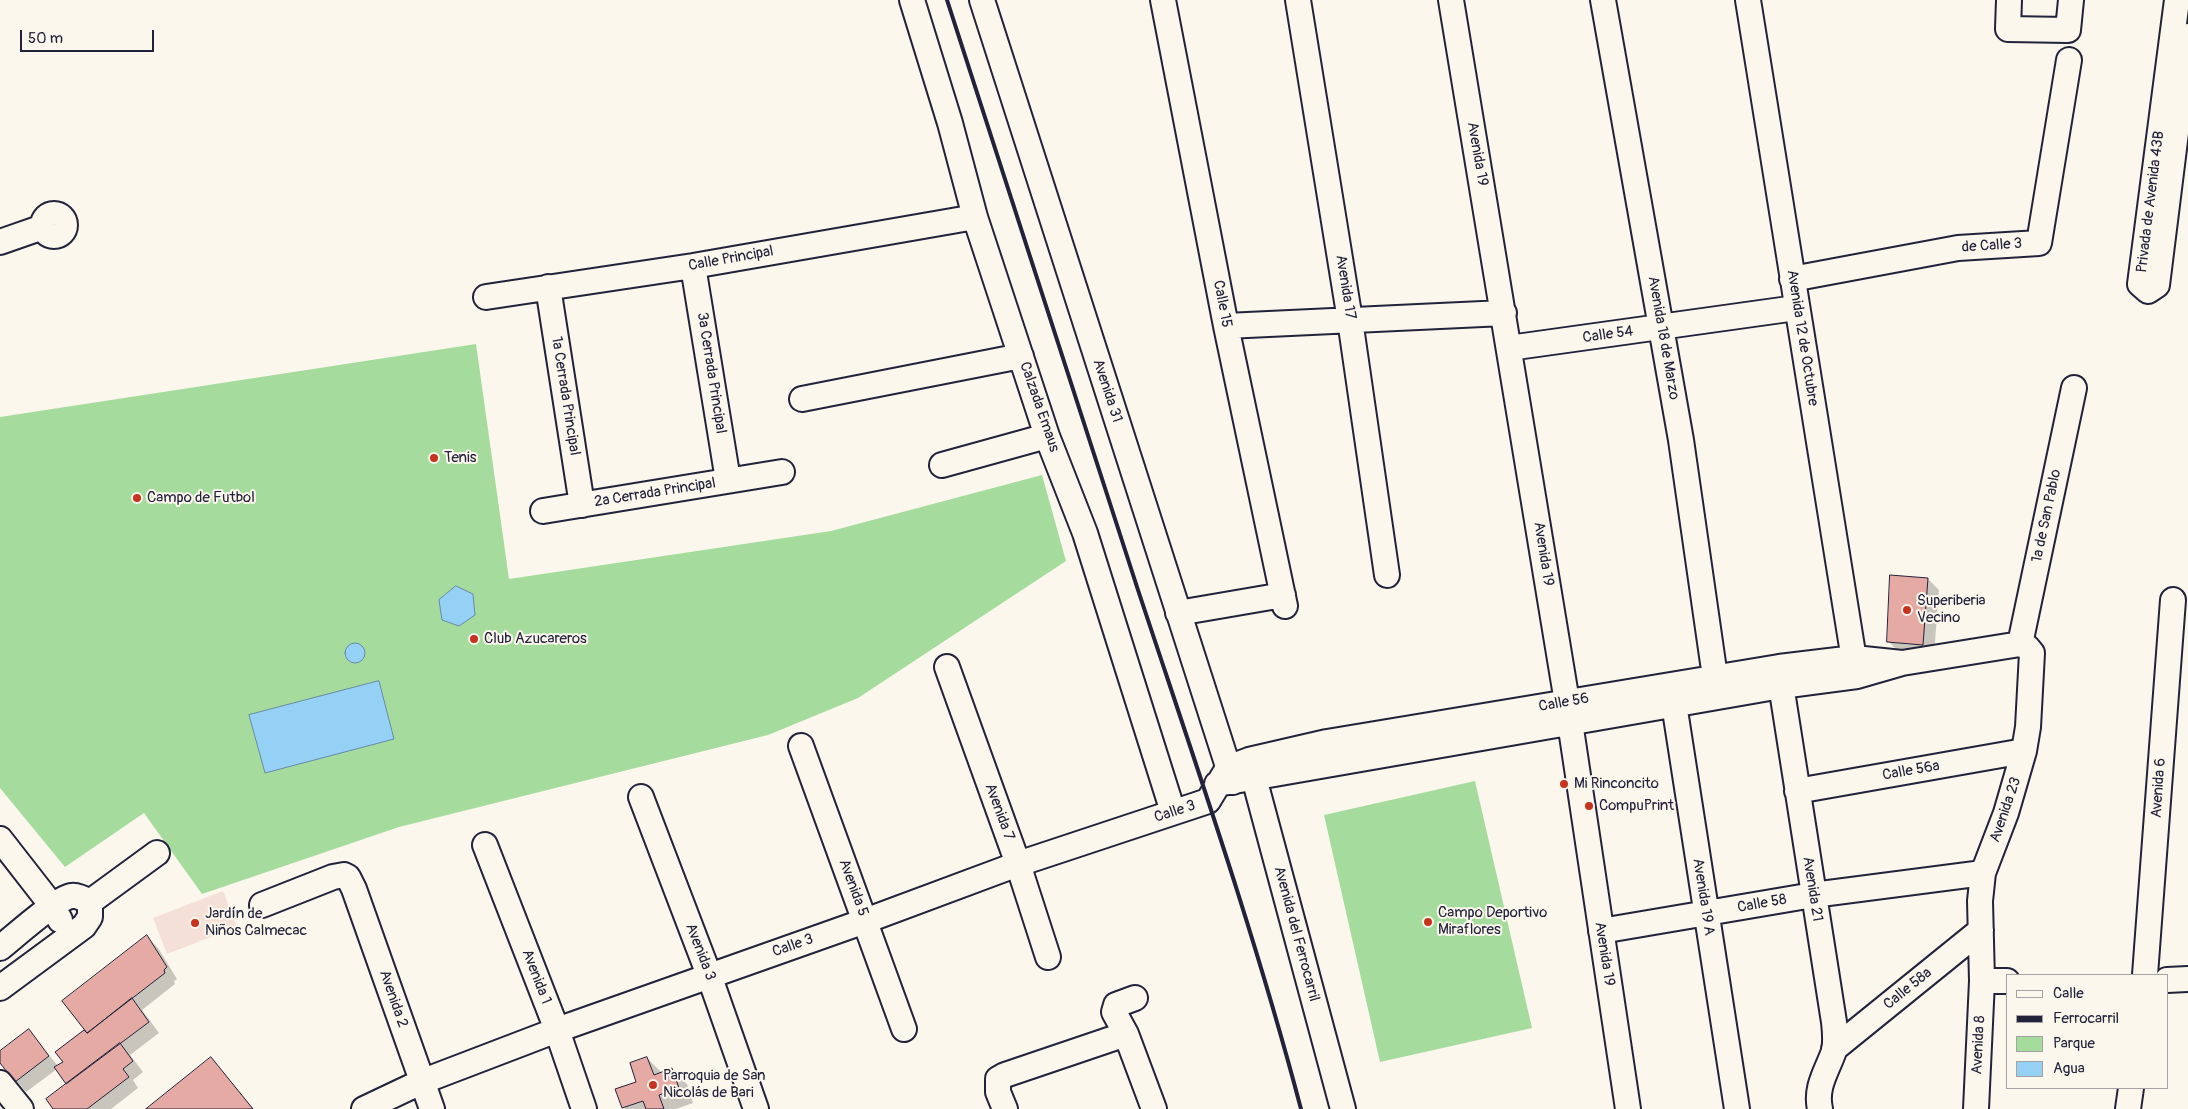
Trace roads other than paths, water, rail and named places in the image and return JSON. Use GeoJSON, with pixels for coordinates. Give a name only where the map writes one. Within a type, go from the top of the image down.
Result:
{"type":"FeatureCollection","features":[{"type":"Feature","properties":{"kind":"street","name":"Calzada Emaus"},"geometry":{"type":"LineString","coordinates":[[912,0],[950,123],[975,217],[1048,436],[1085,534],[1173,812]]}},
{"type":"Feature","properties":{"kind":"street","name":"Avenida 31"},"geometry":{"type":"LineString","coordinates":[[982,0],[1178,613],[1236,774]]}},
{"type":"Feature","properties":{"kind":"street","name":"Calle 15"},"geometry":{"type":"LineString","coordinates":[[1163,0],[1226,326],[1284,600],[1178,613]]}},
{"type":"Feature","properties":{"kind":"street","name":"Avenida 17"},"geometry":{"type":"LineString","coordinates":[[1298,0],[1350,320],[1387,575]]}},
{"type":"Feature","properties":{"kind":"street","name":"Avenida 19"},"geometry":{"type":"LineString","coordinates":[[1451,0],[1569,712],[1600,931],[1628,1109]]}},
{"type":"Feature","properties":{"kind":"street","name":"Avenida 18 de Marzo"},"geometry":{"type":"LineString","coordinates":[[1603,0],[1662,327],[1715,677]]}},
{"type":"Feature","properties":{"kind":"street","name":"Avenida 12 de Octubre"},"geometry":{"type":"LineString","coordinates":[[1748,0],[1855,667]]}},
{"type":"Feature","properties":{"kind":"street"},"geometry":{"type":"LineString","coordinates":[[2009,0],[2008,29],[2068,30],[2071,0]]}},
{"type":"Feature","properties":{"kind":"street","name":"Privada de Avenida 43B"},"geometry":{"type":"LineString","coordinates":[[2177,0],[2140,284],[2148,291],[2157,285],[2188,36]]}},
{"type":"Feature","properties":{"kind":"street","name":"de Calle 3"},"geometry":{"type":"LineString","coordinates":[[1792,280],[1958,248],[2039,242],[2068,60]]}},
{"type":"Feature","properties":{"kind":"street","name":"Calle Principal"},"geometry":{"type":"LineString","coordinates":[[486,297],[693,266],[975,217]]}},
{"type":"Feature","properties":{"kind":"street"},"geometry":{"type":"LineString","coordinates":[[0,242],[44,227]]}},
{"type":"Feature","properties":{"kind":"street","name":"3a Cerrada Principal"},"geometry":{"type":"LineString","coordinates":[[693,266],[728,480]]}},
{"type":"Feature","properties":{"kind":"street","name":"1a Cerrada Principal"},"geometry":{"type":"LineString","coordinates":[[548,287],[582,505]]}},
{"type":"Feature","properties":{"kind":"street","name":"Calle 54"},"geometry":{"type":"LineString","coordinates":[[1510,348],[1796,308]]}},
{"type":"Feature","properties":{"kind":"street"},"geometry":{"type":"LineString","coordinates":[[1226,326],[1504,313]]}},
{"type":"Feature","properties":{"kind":"street"},"geometry":{"type":"LineString","coordinates":[[802,399],[1021,356]]}},
{"type":"Feature","properties":{"kind":"street","name":"1a de San Pablo"},"geometry":{"type":"LineString","coordinates":[[2020,644],[2074,388]]}},
{"type":"Feature","properties":{"kind":"street"},"geometry":{"type":"LineString","coordinates":[[942,465],[1048,436]]}},
{"type":"Feature","properties":{"kind":"street","name":"2a Cerrada Principal"},"geometry":{"type":"LineString","coordinates":[[543,512],[782,472]]}},
{"type":"Feature","properties":{"kind":"street","name":"Avenida 6"},"geometry":{"type":"LineString","coordinates":[[2145,974],[2173,600]]}},
{"type":"Feature","properties":{"kind":"street","name":"Calle 56"},"geometry":{"type":"LineString","coordinates":[[1236,774],[1327,742],[1569,712],[1780,677],[1902,663],[2020,644]]}},
{"type":"Feature","properties":{"kind":"street","name":"Avenida 23"},"geometry":{"type":"LineString","coordinates":[[1982,981],[1980,901],[1983,873],[2006,813],[2024,751],[2028,727],[2032,653],[2027,647],[2020,644]]}},
{"type":"Feature","properties":{"kind":"street","name":"Avenida 7"},"geometry":{"type":"LineString","coordinates":[[947,667],[1018,864],[1048,958]]}},
{"type":"Feature","properties":{"kind":"street","name":"Calle 56"},"geometry":{"type":"LineString","coordinates":[[1673,695],[1715,677],[1780,677]]}},
{"type":"Feature","properties":{"kind":"street","name":"Avenida 21"},"geometry":{"type":"LineString","coordinates":[[1780,677],[1834,1022],[1834,1049],[1820,1086],[1819,1109]]}},
{"type":"Feature","properties":{"kind":"street","name":"Avenida 19 A"},"geometry":{"type":"LineString","coordinates":[[1673,695],[1737,1109]]}},
{"type":"Feature","properties":{"kind":"street","name":"Avenida 5"},"geometry":{"type":"LineString","coordinates":[[801,746],[904,1029]]}},
{"type":"Feature","properties":{"kind":"street","name":"Calle 56a"},"geometry":{"type":"LineString","coordinates":[[1797,791],[2024,751]]}},
{"type":"Feature","properties":{"kind":"street","name":"Calle 3"},"geometry":{"type":"LineString","coordinates":[[364,1109],[421,1082],[557,1030],[865,921],[1018,864],[1208,801],[1236,774]]}},
{"type":"Feature","properties":{"kind":"street","name":"Avenida del Ferrocarril"},"geometry":{"type":"LineString","coordinates":[[1236,774],[1343,1109]]}},
{"type":"Feature","properties":{"kind":"street","name":"Avenida 3"},"geometry":{"type":"LineString","coordinates":[[642,797],[709,975],[756,1109]]}},
{"type":"Feature","properties":{"kind":"street"},"geometry":{"type":"LineString","coordinates":[[0,839],[53,907],[69,938]]}},
{"type":"Feature","properties":{"kind":"street","name":"Avenida 1"},"geometry":{"type":"LineString","coordinates":[[485,845],[557,1030],[584,1109]]}},
{"type":"Feature","properties":{"kind":"street"},"geometry":{"type":"LineString","coordinates":[[90,902],[157,852]]}},
{"type":"Feature","properties":{"kind":"street","name":"Calle 58"},"geometry":{"type":"LineString","coordinates":[[1600,931],[1706,915],[1813,895],[1983,873]]}},
{"type":"Feature","properties":{"kind":"street","name":"Avenida 2"},"geometry":{"type":"LineString","coordinates":[[262,905],[340,876],[348,877],[354,889],[432,1109]]}},
{"type":"Feature","properties":{"kind":"street"},"geometry":{"type":"LineString","coordinates":[[0,948],[53,907],[71,896],[80,897],[90,902]]}},
{"type":"Feature","properties":{"kind":"street"},"geometry":{"type":"LineString","coordinates":[[0,988],[84,926],[90,917],[90,902]]}},
{"type":"Feature","properties":{"kind":"street","name":"Calle 58a"},"geometry":{"type":"LineString","coordinates":[[1834,1049],[1981,930]]}},
{"type":"Feature","properties":{"kind":"street"},"geometry":{"type":"LineString","coordinates":[[2168,980],[2188,979]]}},
{"type":"Feature","properties":{"kind":"street"},"geometry":{"type":"LineString","coordinates":[[1982,981],[2006,981]]}},
{"type":"Feature","properties":{"kind":"street","name":"Avenida 8"},"geometry":{"type":"LineString","coordinates":[[1976,1109],[1982,981]]}},
{"type":"Feature","properties":{"kind":"street"},"geometry":{"type":"LineString","coordinates":[[1135,998],[1116,1005],[1114,1012],[1126,1034],[1154,1109]]}},
{"type":"Feature","properties":{"kind":"street"},"geometry":{"type":"LineString","coordinates":[[1005,1109],[997,1085],[998,1079],[1004,1075],[1126,1034]]}},
{"type":"Feature","properties":{"kind":"street"},"geometry":{"type":"LineString","coordinates":[[0,1083],[21,1109]]}},
{"type":"Feature","properties":{"kind":"street"},"geometry":{"type":"LineString","coordinates":[[2128,1109],[2131,1089]]}},
{"type":"Feature","properties":{"kind":"water"},"geometry":{"type":"Polygon","coordinates":[[[456,586],[473,594],[475,615],[459,626],[442,620],[439,600],[456,586]]]}},
{"type":"Feature","properties":{"kind":"water"},"geometry":{"type":"Polygon","coordinates":[[[351,643],[359,643],[365,649],[365,657],[359,663],[351,663],[345,657],[345,649],[351,643]]]}},
{"type":"Feature","properties":{"kind":"water"},"geometry":{"type":"Polygon","coordinates":[[[379,681],[394,739],[265,773],[249,715],[379,681]]]}},
{"type":"Feature","properties":{"kind":"railway"},"geometry":{"type":"LineString","coordinates":[[947,0],[1090,443],[1224,848],[1264,978],[1301,1109]]}},
{"type":"Feature","properties":{"kind":"place","name":"Tenis"},"geometry":{"type":"Point","coordinates":[434,458]}},
{"type":"Feature","properties":{"kind":"place","name":"Campo de Futbol"},"geometry":{"type":"Point","coordinates":[137,498]}},
{"type":"Feature","properties":{"kind":"place","name":"Superiberia Vecino"},"geometry":{"type":"Point","coordinates":[1907,610]}},
{"type":"Feature","properties":{"kind":"place","name":"Club Azucareros"},"geometry":{"type":"Point","coordinates":[474,639]}},
{"type":"Feature","properties":{"kind":"place","name":"Mi Rinconcito"},"geometry":{"type":"Point","coordinates":[1564,784]}},
{"type":"Feature","properties":{"kind":"place","name":"CompuPrint"},"geometry":{"type":"Point","coordinates":[1589,806]}},
{"type":"Feature","properties":{"kind":"place","name":"Campo Deportivo Miraflores"},"geometry":{"type":"Point","coordinates":[1428,922]}},
{"type":"Feature","properties":{"kind":"place","name":"Jardín de Niños Calmecac"},"geometry":{"type":"Point","coordinates":[195,923]}},
{"type":"Feature","properties":{"kind":"place","name":"Parroquia de San Nicolás de Bari"},"geometry":{"type":"Point","coordinates":[653,1085]}}]}
